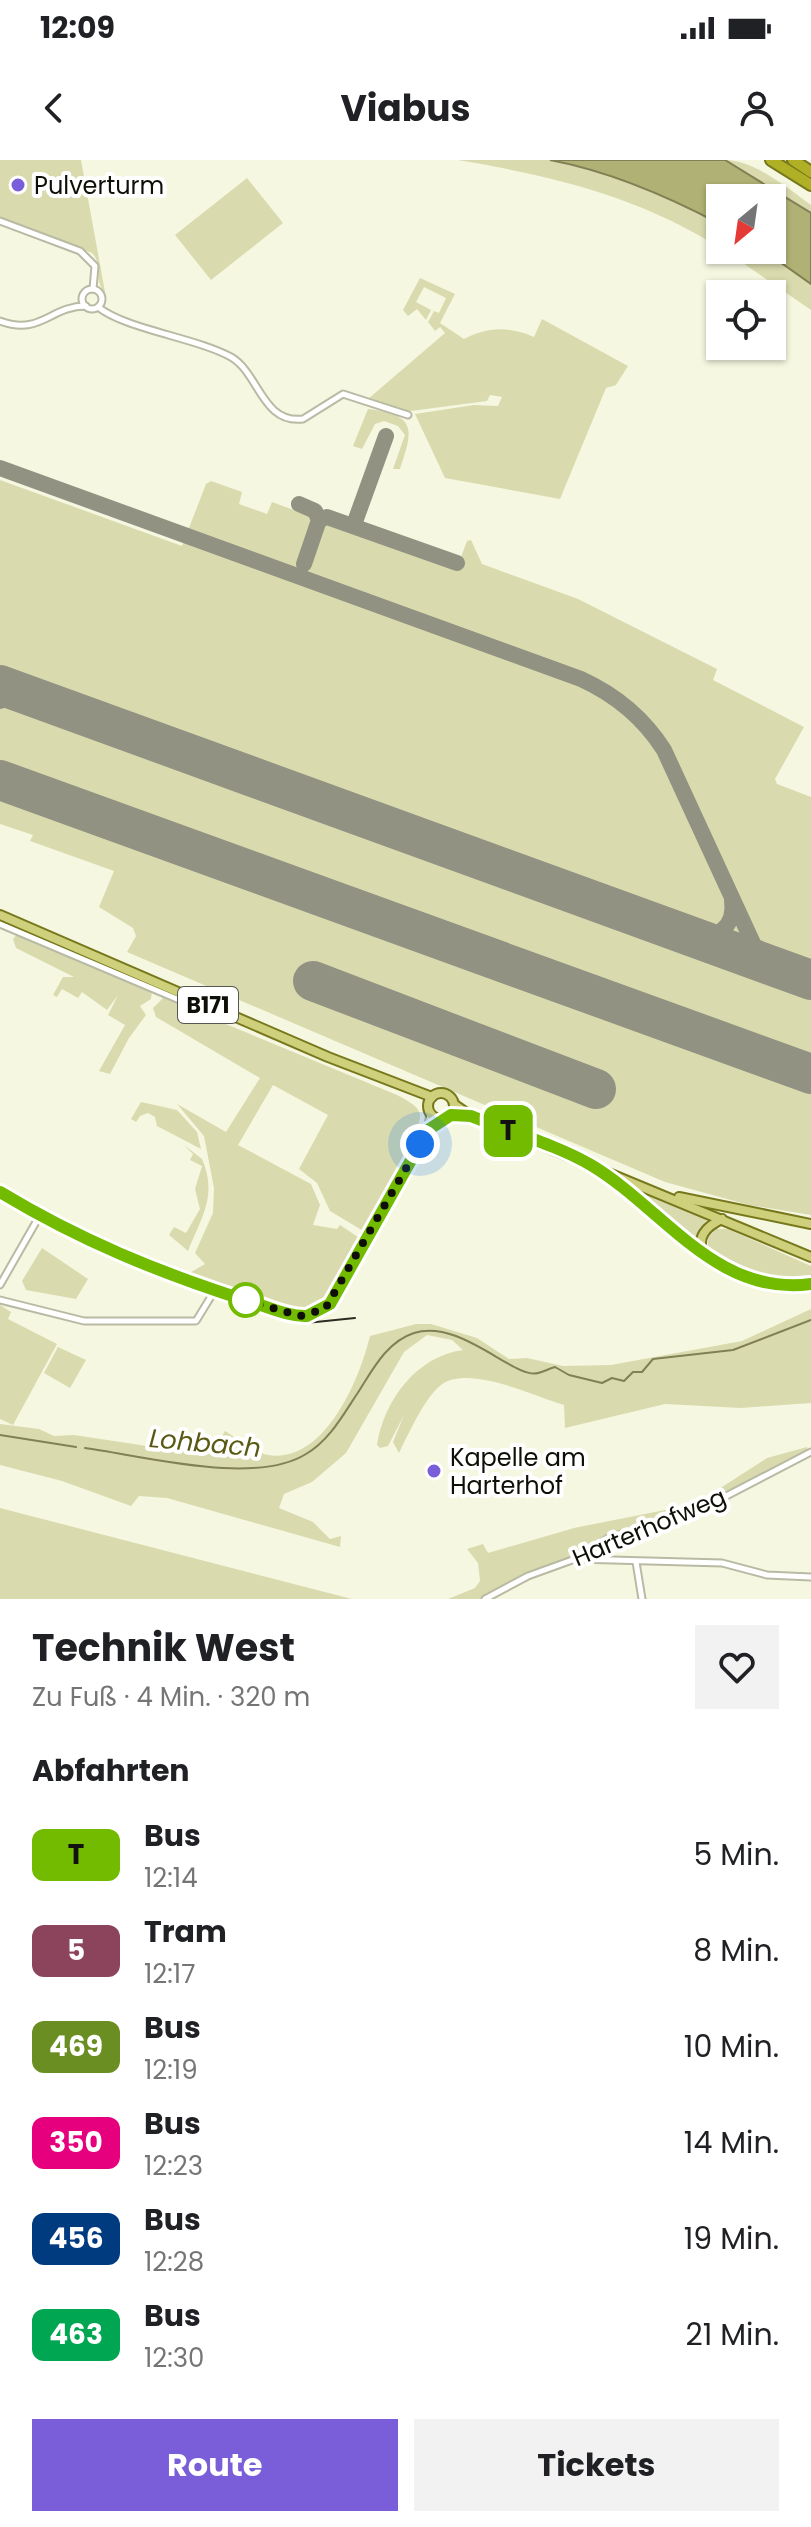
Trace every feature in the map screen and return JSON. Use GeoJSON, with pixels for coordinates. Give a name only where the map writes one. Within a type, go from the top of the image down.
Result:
{"type":"FeatureCollection","features":[{"type":"Feature","properties":{"kind":"highway"},"geometry":{"type":"LineString","coordinates":[[771,160],[811,185]]}},
{"type":"Feature","properties":{"kind":"highway"},"geometry":{"type":"LineString","coordinates":[[793,160],[811,172]]}},
{"type":"Feature","properties":{"kind":"main road","name":"B171"},"geometry":{"type":"LineString","coordinates":[[0,915],[417,1093],[441,1119],[451,1115],[471,1116]]}},
{"type":"Feature","properties":{"kind":"main road","name":"B171"},"geometry":{"type":"LineString","coordinates":[[430,1105],[445,1093],[471,1116],[811,1257]]}},
{"type":"Feature","properties":{"kind":"main road"},"geometry":{"type":"LineString","coordinates":[[451,1115],[455,1105]]}},
{"type":"Feature","properties":{"kind":"main road"},"geometry":{"type":"LineString","coordinates":[[591,1166],[708,1258],[756,1282],[811,1284]]}},
{"type":"Feature","properties":{"kind":"main road","name":"B171"},"geometry":{"type":"LineString","coordinates":[[668,1196],[811,1224]]}},
{"type":"Feature","properties":{"kind":"main road"},"geometry":{"type":"LineString","coordinates":[[708,1258],[701,1247],[702,1236],[709,1226],[722,1219]]}},
{"type":"Feature","properties":{"kind":"street"},"geometry":{"type":"LineString","coordinates":[[0,221],[84,254],[95,266],[93,289]]}},
{"type":"Feature","properties":{"kind":"street"},"geometry":{"type":"LineString","coordinates":[[93,289],[101,294],[114,315]]}},
{"type":"Feature","properties":{"kind":"street"},"geometry":{"type":"LineString","coordinates":[[86,306],[83,295],[93,289]]}},
{"type":"Feature","properties":{"kind":"street"},"geometry":{"type":"LineString","coordinates":[[98,307],[102,299]]}},
{"type":"Feature","properties":{"kind":"street"},"geometry":{"type":"LineString","coordinates":[[0,321],[27,327],[74,306],[98,307],[234,358],[273,410],[284,418],[303,419],[343,394],[408,415]]}},
{"type":"Feature","properties":{"kind":"street"},"geometry":{"type":"LineString","coordinates":[[0,924],[196,1007]]}},
{"type":"Feature","properties":{"kind":"street"},"geometry":{"type":"LineString","coordinates":[[428,1130],[430,1105]]}},
{"type":"Feature","properties":{"kind":"street"},"geometry":{"type":"LineString","coordinates":[[0,1192],[131,1261],[300,1316],[323,1310],[428,1130],[441,1119]]}},
{"type":"Feature","properties":{"kind":"street"},"geometry":{"type":"LineString","coordinates":[[0,1285],[40,1215]]}},
{"type":"Feature","properties":{"kind":"street"},"geometry":{"type":"LineString","coordinates":[[0,1300],[84,1321],[196,1321],[215,1290]]}},
{"type":"Feature","properties":{"kind":"street","name":"Harterhofweg"},"geometry":{"type":"LineString","coordinates":[[485,1599],[528,1576],[575,1559],[610,1537],[693,1514],[811,1452]]}},
{"type":"Feature","properties":{"kind":"street"},"geometry":{"type":"LineString","coordinates":[[575,1559],[722,1563],[767,1575],[811,1577]]}},
{"type":"Feature","properties":{"kind":"street"},"geometry":{"type":"LineString","coordinates":[[636,1562],[642,1599]]}},
{"type":"Feature","properties":{"kind":"shaded area"},"geometry":{"type":"Polygon","coordinates":[[[0,160],[81,160],[105,292],[99,282],[97,262],[92,253],[0,218],[0,160]]]}},
{"type":"Feature","properties":{"kind":"shaded area"},"geometry":{"type":"Polygon","coordinates":[[[458,160],[551,160],[616,176],[706,217],[706,240],[658,215],[594,190],[458,160]]]}},
{"type":"Feature","properties":{"kind":"shaded area"},"geometry":{"type":"Polygon","coordinates":[[[550,160],[725,160],[764,184],[706,184],[706,217],[637,186],[550,160]]]}},
{"type":"Feature","properties":{"kind":"shaded area"},"geometry":{"type":"Polygon","coordinates":[[[725,160],[747,165],[781,184],[764,184],[725,160]]]}},
{"type":"Feature","properties":{"kind":"shaded area"},"geometry":{"type":"Polygon","coordinates":[[[247,178],[283,223],[211,280],[175,235],[247,178]]]}},
{"type":"Feature","properties":{"kind":"shaded area"},"geometry":{"type":"Polygon","coordinates":[[[786,187],[811,205],[811,213],[786,198],[786,187]]]}},
{"type":"Feature","properties":{"kind":"shaded area"},"geometry":{"type":"Polygon","coordinates":[[[786,198],[811,213],[811,284],[783,264],[786,264],[786,198]]]}},
{"type":"Feature","properties":{"kind":"shaded area"},"geometry":{"type":"Polygon","coordinates":[[[744,264],[783,264],[811,284],[811,310],[786,293],[786,280],[768,280],[744,264]]]}},
{"type":"Feature","properties":{"kind":"shaded area"},"geometry":{"type":"Polygon","coordinates":[[[420,278],[455,294],[440,323],[464,339],[499,329],[534,337],[542,319],[628,366],[616,385],[606,388],[560,499],[445,478],[415,414],[474,405],[498,406],[502,397],[490,395],[487,401],[403,412],[368,399],[445,333],[440,327],[435,331],[428,322],[434,311],[439,313],[446,298],[424,287],[416,302],[431,310],[426,320],[417,309],[408,316],[403,310],[420,278]]]}},
{"type":"Feature","properties":{"kind":"shaded area"},"geometry":{"type":"Polygon","coordinates":[[[368,409],[396,416],[408,427],[408,444],[400,469],[393,469],[405,435],[398,426],[384,421],[375,424],[362,449],[353,446],[368,409]]]}},
{"type":"Feature","properties":{"kind":"shaded area"},"geometry":{"type":"Polygon","coordinates":[[[0,480],[182,546],[206,484],[211,481],[242,492],[239,504],[267,514],[272,502],[456,570],[467,541],[471,540],[482,564],[578,599],[717,669],[713,680],[804,727],[775,779],[777,784],[811,797],[811,1215],[749,1205],[665,1182],[127,952],[136,936],[133,928],[99,907],[114,871],[30,841],[33,835],[0,824],[0,480]]]}},
{"type":"Feature","properties":{"kind":"shaded area"},"geometry":{"type":"Polygon","coordinates":[[[18,933],[152,991],[151,999],[140,1006],[146,1015],[129,1038],[110,1074],[99,1071],[125,1025],[108,1015],[118,995],[107,1010],[82,992],[78,998],[62,989],[57,997],[53,995],[63,977],[74,977],[16,948],[13,939],[18,933]]]}},
{"type":"Feature","properties":{"kind":"shaded area"},"geometry":{"type":"Polygon","coordinates":[[[163,998],[397,1095],[417,1108],[420,1119],[411,1151],[365,1232],[330,1211],[317,1183],[299,1169],[328,1115],[273,1085],[238,1145],[311,1184],[320,1205],[313,1225],[337,1229],[340,1225],[361,1239],[340,1282],[323,1304],[312,1308],[278,1305],[186,1275],[205,1264],[195,1253],[213,1213],[214,1188],[204,1136],[177,1104],[226,1132],[260,1078],[156,1017],[153,1008],[163,998]]]}},
{"type":"Feature","properties":{"kind":"shaded area"},"geometry":{"type":"Polygon","coordinates":[[[141,1102],[177,1110],[197,1132],[201,1149],[157,1126],[155,1117],[148,1113],[136,1122],[131,1119],[141,1102]]]}},
{"type":"Feature","properties":{"kind":"shaded area"},"geometry":{"type":"Polygon","coordinates":[[[184,1145],[202,1159],[208,1184],[206,1206],[188,1251],[169,1235],[174,1227],[186,1233],[200,1209],[195,1189],[202,1166],[190,1160],[193,1154],[184,1145]]]}},
{"type":"Feature","properties":{"kind":"shaded area"},"geometry":{"type":"Polygon","coordinates":[[[630,1189],[707,1219],[694,1241],[630,1189]]]}},
{"type":"Feature","properties":{"kind":"shaded area"},"geometry":{"type":"Polygon","coordinates":[[[716,1229],[728,1229],[811,1266],[811,1276],[769,1277],[728,1265],[708,1246],[708,1238],[716,1229]]]}},
{"type":"Feature","properties":{"kind":"shaded area"},"geometry":{"type":"Polygon","coordinates":[[[42,1248],[88,1279],[76,1299],[26,1290],[22,1281],[42,1248]]]}},
{"type":"Feature","properties":{"kind":"shaded area"},"geometry":{"type":"Polygon","coordinates":[[[0,1305],[11,1312],[8,1319],[57,1344],[13,1425],[0,1419],[0,1305]]]}},
{"type":"Feature","properties":{"kind":"shaded area"},"geometry":{"type":"Polygon","coordinates":[[[811,1309],[811,1403],[741,1408],[665,1404],[565,1428],[564,1405],[484,1380],[453,1379],[441,1385],[429,1398],[399,1453],[393,1442],[404,1415],[388,1446],[380,1448],[377,1445],[387,1412],[405,1383],[431,1361],[463,1350],[452,1340],[427,1335],[404,1352],[346,1453],[312,1482],[284,1494],[279,1508],[313,1522],[330,1539],[341,1536],[340,1547],[167,1498],[139,1496],[131,1506],[62,1481],[0,1465],[0,1424],[39,1429],[54,1436],[74,1435],[160,1448],[190,1438],[213,1451],[225,1431],[263,1454],[288,1454],[306,1447],[336,1416],[357,1375],[370,1336],[416,1324],[431,1324],[477,1338],[509,1359],[527,1358],[563,1366],[611,1365],[742,1341],[811,1309]]]}},
{"type":"Feature","properties":{"kind":"shaded area"},"geometry":{"type":"Polygon","coordinates":[[[58,1347],[86,1360],[70,1388],[44,1373],[58,1347]]]}},
{"type":"Feature","properties":{"kind":"shaded area"},"geometry":{"type":"Polygon","coordinates":[[[807,1447],[809,1453],[701,1511],[610,1538],[575,1559],[485,1599],[448,1599],[475,1588],[480,1581],[478,1563],[467,1549],[483,1544],[488,1553],[574,1528],[675,1508],[708,1496],[767,1458],[807,1447]]]}},
{"type":"Feature","properties":{"kind":"shaded area"},"geometry":{"type":"Polygon","coordinates":[[[0,1508],[352,1599],[0,1599],[0,1508]]]}},
{"type":"Feature","properties":{"kind":"waterway","name":"Lohbach"},"geometry":{"type":"LineString","coordinates":[[85,1448],[198,1466],[258,1468],[284,1463],[306,1454],[322,1442],[381,1358],[395,1343],[414,1333],[432,1331],[450,1334],[528,1373],[555,1367],[569,1375],[602,1383],[612,1378],[624,1381],[633,1372],[642,1372],[653,1359],[733,1350],[811,1320]]}},
{"type":"Feature","properties":{"kind":"waterway","name":"Lohbach"},"geometry":{"type":"LineString","coordinates":[[0,1435],[76,1447]]}},
{"type":"Feature","properties":{"kind":"taxiway"},"geometry":{"type":"LineString","coordinates":[[356,519],[386,436]]}},
{"type":"Feature","properties":{"kind":"taxiway"},"geometry":{"type":"LineString","coordinates":[[0,468],[581,679],[606,692],[638,717],[664,750],[758,954],[777,968]]}},
{"type":"Feature","properties":{"kind":"taxiway"},"geometry":{"type":"LineString","coordinates":[[299,504],[315,511],[319,520],[304,564]]}},
{"type":"Feature","properties":{"kind":"taxiway"},"geometry":{"type":"LineString","coordinates":[[319,520],[327,517],[457,563]]}},
{"type":"Feature","properties":{"kind":"taxiway"},"geometry":{"type":"LineString","coordinates":[[0,701],[15,694],[28,695]]}},
{"type":"Feature","properties":{"kind":"taxiway"},"geometry":{"type":"LineString","coordinates":[[691,936],[709,936],[722,930],[731,918],[732,900]]}},
{"type":"Feature","properties":{"kind":"runway"},"geometry":{"type":"LineString","coordinates":[[0,685],[811,980]]}},
{"type":"Feature","properties":{"kind":"runway"},"geometry":{"type":"LineString","coordinates":[[0,780],[811,1074]]}},
{"type":"Feature","properties":{"kind":"runway"},"geometry":{"type":"LineString","coordinates":[[313,981],[596,1089]]}},
{"type":"Feature","properties":{"kind":"tram line"},"geometry":{"type":"LineString","coordinates":[[0,1195],[90,1244],[224,1297],[306,1323],[355,1318]]}},
{"type":"Feature","properties":{"kind":"bus line","name":"T"},"geometry":{"type":"LineString","coordinates":[[0,1192],[71,1233],[131,1261],[297,1316],[307,1316],[319,1313],[330,1304],[428,1130],[451,1115],[471,1116],[591,1166],[645,1204],[693,1247],[735,1274],[770,1285],[811,1284]]}},
{"type":"Feature","properties":{"kind":"place","name":"Pulverturm"},"geometry":{"type":"Point","coordinates":[18,185]}},
{"type":"Feature","properties":{"kind":"place","name":"Kapelle am Harterhof"},"geometry":{"type":"Point","coordinates":[434,1471]}},
{"type":"Feature","properties":{"kind":"route"},"geometry":{"type":"LineString","coordinates":[[246,1300],[300,1316],[313,1315],[325,1309],[420,1144]]}}]}
